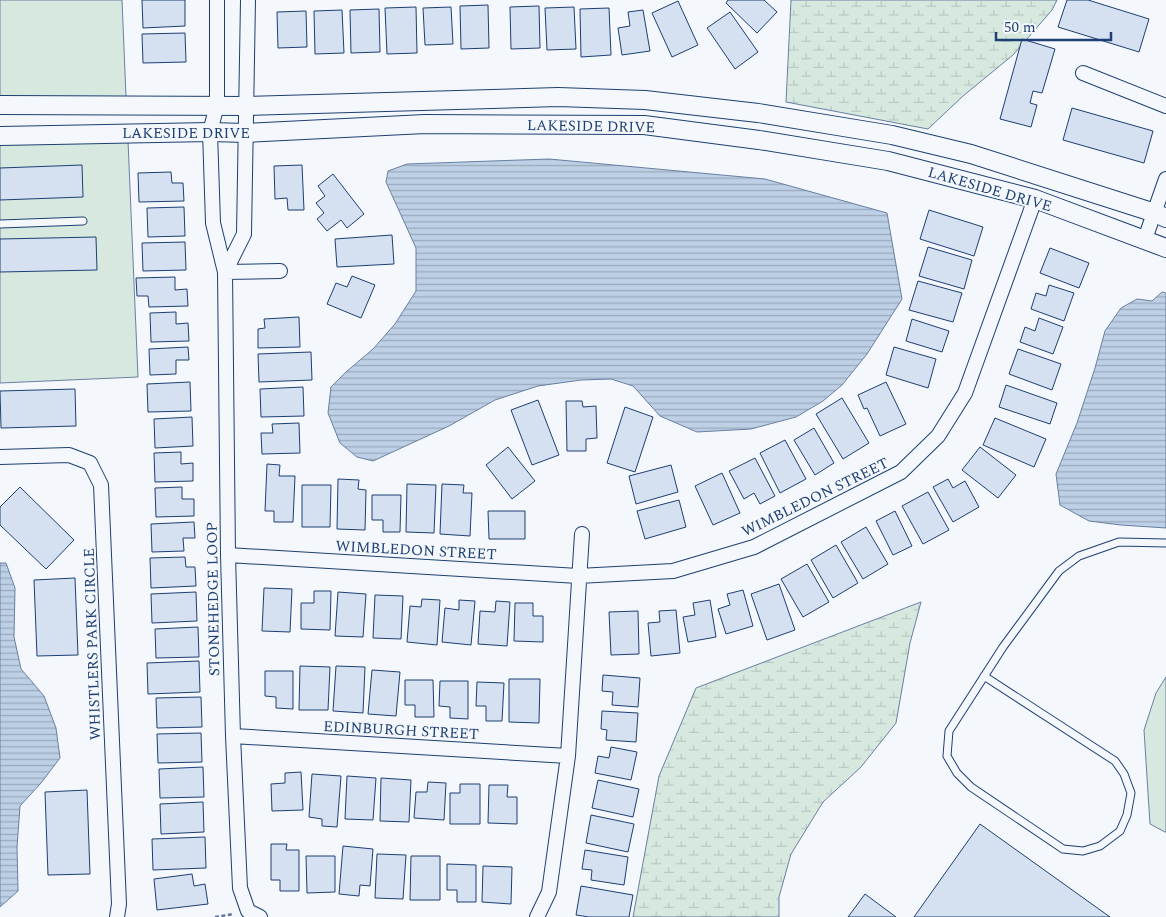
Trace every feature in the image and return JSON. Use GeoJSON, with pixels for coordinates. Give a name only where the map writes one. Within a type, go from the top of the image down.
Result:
{"type":"FeatureCollection","features":[{"type":"Feature","properties":{"kind":"street","name":"STONEHEDGE LOOP"},"geometry":{"type":"LineString","coordinates":[[217,0],[216,105],[210,132],[213,223],[225,272],[228,555],[233,736],[240,888],[254,914]]}},
{"type":"Feature","properties":{"kind":"street","name":"STONEHEDGE LOOP"},"geometry":{"type":"LineString","coordinates":[[225,272],[244,234],[248,0]]}},
{"type":"Feature","properties":{"kind":"street"},"geometry":{"type":"LineString","coordinates":[[1083,73],[1166,106]]}},
{"type":"Feature","properties":{"kind":"street","name":"LAKESIDE DRIVE"},"geometry":{"type":"LineString","coordinates":[[0,105],[246,106],[558,97],[645,100],[758,113],[892,135],[971,154],[1161,215]]}},
{"type":"Feature","properties":{"kind":"street","name":"LAKESIDE DRIVE"},"geometry":{"type":"LineString","coordinates":[[0,136],[246,133],[425,124],[644,125],[759,140],[888,161],[1035,199],[1166,248]]}},
{"type":"Feature","properties":{"kind":"street"},"geometry":{"type":"LineString","coordinates":[[1145,240],[1161,215],[1166,179]]}},
{"type":"Feature","properties":{"kind":"street","name":"WIMBLEDON STREET"},"geometry":{"type":"LineString","coordinates":[[228,555],[578,576],[673,571],[754,547],[901,472],[938,436],[965,393],[1035,199]]}},
{"type":"Feature","properties":{"kind":"street"},"geometry":{"type":"LineString","coordinates":[[225,272],[280,271]]}},
{"type":"Feature","properties":{"kind":"street","name":"WHISTLERS PARK CIRCLE"},"geometry":{"type":"LineString","coordinates":[[0,457],[70,455],[90,463],[101,485],[119,904],[116,917]]}},
{"type":"Feature","properties":{"kind":"street"},"geometry":{"type":"LineString","coordinates":[[537,917],[549,892],[568,756],[582,534]]}},
{"type":"Feature","properties":{"kind":"street","name":"EDINBURGH STREET"},"geometry":{"type":"LineString","coordinates":[[233,736],[568,756]]}},
{"type":"Feature","properties":{"kind":"lane"},"geometry":{"type":"LineString","coordinates":[[0,224],[83,221]]}},
{"type":"Feature","properties":{"kind":"lane"},"geometry":{"type":"LineString","coordinates":[[984,676],[1115,760],[1124,774],[1131,793],[1127,815],[1120,831],[1100,846],[1083,851],[1063,849],[971,787],[957,773],[947,756],[948,731],[1002,647],[1059,571],[1079,556],[1119,542],[1166,543]]}},
{"type":"Feature","properties":{"kind":"path"},"geometry":{"type":"LineString","coordinates":[[215,917],[254,914]]}},
{"type":"Feature","properties":{"kind":"green space"},"geometry":{"type":"Polygon","coordinates":[[[0,0],[122,0],[126,97],[0,97],[0,0]]]}},
{"type":"Feature","properties":{"kind":"green space"},"geometry":{"type":"Polygon","coordinates":[[[791,0],[1057,0],[1052,10],[1013,55],[963,96],[928,129],[786,102],[791,0]]]}},
{"type":"Feature","properties":{"kind":"green space"},"geometry":{"type":"Polygon","coordinates":[[[128,141],[138,377],[0,383],[0,144],[128,141]]]}},
{"type":"Feature","properties":{"kind":"green space"},"geometry":{"type":"Polygon","coordinates":[[[921,602],[910,643],[896,723],[861,767],[823,802],[791,854],[779,897],[779,917],[633,917],[659,776],[696,688],[921,602]]]}},
{"type":"Feature","properties":{"kind":"green space"},"geometry":{"type":"Polygon","coordinates":[[[1166,677],[1165,832],[1150,824],[1144,730],[1156,693],[1166,677]]]}},
{"type":"Feature","properties":{"kind":"water"},"geometry":{"type":"Polygon","coordinates":[[[549,159],[765,179],[887,213],[902,299],[867,354],[842,385],[823,401],[796,417],[751,429],[697,432],[660,416],[633,386],[611,379],[581,380],[538,386],[495,400],[449,426],[373,461],[357,457],[340,443],[328,413],[331,387],[373,349],[395,324],[416,291],[416,248],[386,182],[388,171],[407,164],[549,159]]]}},
{"type":"Feature","properties":{"kind":"water"},"geometry":{"type":"Polygon","coordinates":[[[1162,292],[1166,293],[1166,528],[1089,521],[1060,505],[1056,474],[1077,423],[1105,331],[1121,308],[1137,299],[1152,301],[1162,292]]]}},
{"type":"Feature","properties":{"kind":"water"},"geometry":{"type":"Polygon","coordinates":[[[0,563],[6,563],[15,588],[14,637],[21,669],[44,696],[56,728],[60,758],[20,806],[17,847],[18,891],[0,907],[0,563]]]}},
{"type":"Feature","properties":{"kind":"building"},"geometry":{"type":"Polygon","coordinates":[[[142,0],[185,0],[185,26],[143,28],[142,0]]]}},
{"type":"Feature","properties":{"kind":"building"},"geometry":{"type":"Polygon","coordinates":[[[728,0],[764,0],[777,12],[757,33],[726,3],[728,0]]]}},
{"type":"Feature","properties":{"kind":"building"},"geometry":{"type":"Polygon","coordinates":[[[1067,0],[1088,0],[1149,19],[1139,52],[1058,27],[1067,0]]]}},
{"type":"Feature","properties":{"kind":"building"},"geometry":{"type":"Polygon","coordinates":[[[678,1],[698,45],[672,57],[652,13],[678,1]]]}},
{"type":"Feature","properties":{"kind":"building"},"geometry":{"type":"Polygon","coordinates":[[[488,5],[489,48],[461,49],[460,6],[488,5]]]}},
{"type":"Feature","properties":{"kind":"building"},"geometry":{"type":"Polygon","coordinates":[[[539,6],[540,48],[511,49],[510,7],[539,6]]]}},
{"type":"Feature","properties":{"kind":"building"},"geometry":{"type":"Polygon","coordinates":[[[416,7],[417,53],[387,54],[385,8],[416,7]]]}},
{"type":"Feature","properties":{"kind":"building"},"geometry":{"type":"Polygon","coordinates":[[[451,7],[453,44],[425,45],[423,8],[451,7]]]}},
{"type":"Feature","properties":{"kind":"building"},"geometry":{"type":"Polygon","coordinates":[[[574,7],[576,49],[547,50],[545,8],[574,7]]]}},
{"type":"Feature","properties":{"kind":"building"},"geometry":{"type":"Polygon","coordinates":[[[609,8],[611,55],[581,57],[580,9],[609,8]]]}},
{"type":"Feature","properties":{"kind":"building"},"geometry":{"type":"Polygon","coordinates":[[[379,9],[380,52],[351,53],[350,10],[379,9]]]}},
{"type":"Feature","properties":{"kind":"building"},"geometry":{"type":"Polygon","coordinates":[[[342,10],[344,53],[315,54],[314,11],[342,10]]]}},
{"type":"Feature","properties":{"kind":"building"},"geometry":{"type":"Polygon","coordinates":[[[643,10],[650,51],[622,55],[618,28],[630,26],[628,12],[643,10]]]}},
{"type":"Feature","properties":{"kind":"building"},"geometry":{"type":"Polygon","coordinates":[[[306,11],[307,47],[278,48],[277,12],[306,11]]]}},
{"type":"Feature","properties":{"kind":"building"},"geometry":{"type":"Polygon","coordinates":[[[730,12],[758,52],[735,69],[707,28],[730,12]]]}},
{"type":"Feature","properties":{"kind":"building"},"geometry":{"type":"Polygon","coordinates":[[[185,33],[186,62],[143,63],[142,34],[185,33]]]}},
{"type":"Feature","properties":{"kind":"building"},"geometry":{"type":"Polygon","coordinates":[[[1022,39],[1055,49],[1042,93],[1033,91],[1030,103],[1037,105],[1031,127],[1000,119],[1022,39]]]}},
{"type":"Feature","properties":{"kind":"building"},"geometry":{"type":"Polygon","coordinates":[[[1072,108],[1153,131],[1144,163],[1063,140],[1072,108]]]}},
{"type":"Feature","properties":{"kind":"building"},"geometry":{"type":"Polygon","coordinates":[[[82,165],[83,197],[0,200],[0,168],[82,165]]]}},
{"type":"Feature","properties":{"kind":"building"},"geometry":{"type":"Polygon","coordinates":[[[302,165],[304,210],[288,210],[287,198],[275,199],[274,166],[302,165]]]}},
{"type":"Feature","properties":{"kind":"building"},"geometry":{"type":"Polygon","coordinates":[[[171,172],[172,183],[183,183],[184,201],[139,202],[138,173],[171,172]]]}},
{"type":"Feature","properties":{"kind":"building"},"geometry":{"type":"Polygon","coordinates":[[[333,174],[364,214],[347,228],[341,220],[327,231],[317,219],[324,213],[316,203],[325,196],[318,186],[333,174]]]}},
{"type":"Feature","properties":{"kind":"building"},"geometry":{"type":"Polygon","coordinates":[[[184,207],[185,236],[148,237],[147,208],[184,207]]]}},
{"type":"Feature","properties":{"kind":"building"},"geometry":{"type":"Polygon","coordinates":[[[929,210],[983,227],[974,256],[920,239],[929,210]]]}},
{"type":"Feature","properties":{"kind":"building"},"geometry":{"type":"Polygon","coordinates":[[[392,235],[394,264],[337,267],[335,239],[392,235]]]}},
{"type":"Feature","properties":{"kind":"building"},"geometry":{"type":"Polygon","coordinates":[[[96,237],[97,270],[0,272],[0,239],[96,237]]]}},
{"type":"Feature","properties":{"kind":"building"},"geometry":{"type":"Polygon","coordinates":[[[185,242],[186,270],[143,271],[142,243],[185,242]]]}},
{"type":"Feature","properties":{"kind":"building"},"geometry":{"type":"Polygon","coordinates":[[[928,247],[972,260],[964,289],[919,276],[928,247]]]}},
{"type":"Feature","properties":{"kind":"building"},"geometry":{"type":"Polygon","coordinates":[[[1050,248],[1089,263],[1079,288],[1040,273],[1050,248]]]}},
{"type":"Feature","properties":{"kind":"building"},"geometry":{"type":"Polygon","coordinates":[[[352,276],[375,285],[361,318],[327,304],[336,283],[347,287],[352,276]]]}},
{"type":"Feature","properties":{"kind":"building"},"geometry":{"type":"Polygon","coordinates":[[[175,277],[175,290],[187,289],[188,306],[149,307],[148,296],[137,296],[136,278],[175,277]]]}},
{"type":"Feature","properties":{"kind":"building"},"geometry":{"type":"Polygon","coordinates":[[[918,281],[962,293],[953,322],[909,310],[918,281]]]}},
{"type":"Feature","properties":{"kind":"building"},"geometry":{"type":"Polygon","coordinates":[[[1049,285],[1074,293],[1064,321],[1031,309],[1036,293],[1046,296],[1049,285]]]}},
{"type":"Feature","properties":{"kind":"building"},"geometry":{"type":"Polygon","coordinates":[[[176,312],[176,324],[188,323],[189,341],[151,342],[150,313],[176,312]]]}},
{"type":"Feature","properties":{"kind":"building"},"geometry":{"type":"Polygon","coordinates":[[[299,317],[300,347],[258,348],[258,329],[265,328],[264,319],[299,317]]]}},
{"type":"Feature","properties":{"kind":"building"},"geometry":{"type":"Polygon","coordinates":[[[1039,318],[1063,327],[1053,354],[1020,342],[1025,327],[1035,331],[1039,318]]]}},
{"type":"Feature","properties":{"kind":"building"},"geometry":{"type":"Polygon","coordinates":[[[912,319],[949,331],[942,352],[906,341],[912,319]]]}},
{"type":"Feature","properties":{"kind":"building"},"geometry":{"type":"Polygon","coordinates":[[[188,347],[189,360],[176,360],[176,374],[150,375],[149,349],[188,347]]]}},
{"type":"Feature","properties":{"kind":"building"},"geometry":{"type":"Polygon","coordinates":[[[894,347],[936,359],[928,388],[886,375],[894,347]]]}},
{"type":"Feature","properties":{"kind":"building"},"geometry":{"type":"Polygon","coordinates":[[[1018,349],[1061,364],[1052,390],[1009,374],[1018,349]]]}},
{"type":"Feature","properties":{"kind":"building"},"geometry":{"type":"Polygon","coordinates":[[[311,352],[312,380],[259,382],[258,354],[311,352]]]}},
{"type":"Feature","properties":{"kind":"building"},"geometry":{"type":"Polygon","coordinates":[[[190,382],[191,411],[148,412],[147,384],[190,382]]]}},
{"type":"Feature","properties":{"kind":"building"},"geometry":{"type":"Polygon","coordinates":[[[886,382],[906,424],[880,436],[867,408],[864,409],[858,395],[886,382]]]}},
{"type":"Feature","properties":{"kind":"building"},"geometry":{"type":"Polygon","coordinates":[[[1006,385],[1057,403],[1050,424],[999,407],[1006,385]]]}},
{"type":"Feature","properties":{"kind":"building"},"geometry":{"type":"Polygon","coordinates":[[[303,387],[304,416],[261,417],[260,389],[303,387]]]}},
{"type":"Feature","properties":{"kind":"building"},"geometry":{"type":"Polygon","coordinates":[[[75,389],[76,426],[1,428],[0,391],[75,389]]]}},
{"type":"Feature","properties":{"kind":"building"},"geometry":{"type":"Polygon","coordinates":[[[842,398],[869,443],[843,459],[816,414],[842,398]]]}},
{"type":"Feature","properties":{"kind":"building"},"geometry":{"type":"Polygon","coordinates":[[[538,400],[559,455],[532,465],[511,410],[538,400]]]}},
{"type":"Feature","properties":{"kind":"building"},"geometry":{"type":"Polygon","coordinates":[[[566,401],[582,401],[583,407],[596,406],[597,438],[586,439],[586,451],[567,451],[566,401]]]}},
{"type":"Feature","properties":{"kind":"building"},"geometry":{"type":"Polygon","coordinates":[[[625,407],[653,417],[635,472],[607,463],[625,407]]]}},
{"type":"Feature","properties":{"kind":"building"},"geometry":{"type":"Polygon","coordinates":[[[192,417],[193,446],[155,448],[154,419],[192,417]]]}},
{"type":"Feature","properties":{"kind":"building"},"geometry":{"type":"Polygon","coordinates":[[[995,418],[1046,439],[1034,467],[983,445],[995,418]]]}},
{"type":"Feature","properties":{"kind":"building"},"geometry":{"type":"Polygon","coordinates":[[[299,423],[300,453],[262,454],[261,433],[273,433],[272,424],[299,423]]]}},
{"type":"Feature","properties":{"kind":"building"},"geometry":{"type":"Polygon","coordinates":[[[814,428],[834,463],[815,475],[794,440],[814,428]]]}},
{"type":"Feature","properties":{"kind":"building"},"geometry":{"type":"Polygon","coordinates":[[[785,440],[806,479],[780,493],[760,453],[785,440]]]}},
{"type":"Feature","properties":{"kind":"building"},"geometry":{"type":"Polygon","coordinates":[[[508,447],[535,481],[512,499],[486,465],[508,447]]]}},
{"type":"Feature","properties":{"kind":"building"},"geometry":{"type":"Polygon","coordinates":[[[980,447],[1016,475],[998,498],[962,470],[980,447]]]}},
{"type":"Feature","properties":{"kind":"building"},"geometry":{"type":"Polygon","coordinates":[[[181,452],[181,464],[193,463],[193,481],[155,482],[154,453],[181,452]]]}},
{"type":"Feature","properties":{"kind":"building"},"geometry":{"type":"Polygon","coordinates":[[[755,458],[775,496],[760,504],[754,493],[744,499],[729,471],[755,458]]]}},
{"type":"Feature","properties":{"kind":"building"},"geometry":{"type":"Polygon","coordinates":[[[267,464],[280,465],[279,476],[295,476],[293,522],[274,522],[274,511],[265,511],[267,464]]]}},
{"type":"Feature","properties":{"kind":"building"},"geometry":{"type":"Polygon","coordinates":[[[671,465],[678,492],[636,504],[629,476],[671,465]]]}},
{"type":"Feature","properties":{"kind":"building"},"geometry":{"type":"Polygon","coordinates":[[[722,473],[740,513],[713,525],[695,486],[722,473]]]}},
{"type":"Feature","properties":{"kind":"building"},"geometry":{"type":"Polygon","coordinates":[[[338,479],[359,480],[358,489],[366,490],[365,530],[337,529],[338,479]]]}},
{"type":"Feature","properties":{"kind":"building"},"geometry":{"type":"Polygon","coordinates":[[[948,479],[953,488],[965,481],[979,507],[953,522],[933,487],[948,479]]]}},
{"type":"Feature","properties":{"kind":"building"},"geometry":{"type":"Polygon","coordinates":[[[407,484],[436,485],[434,533],[406,532],[407,484]]]}},
{"type":"Feature","properties":{"kind":"building"},"geometry":{"type":"Polygon","coordinates":[[[442,484],[464,485],[463,493],[472,493],[470,536],[440,534],[442,484]]]}},
{"type":"Feature","properties":{"kind":"building"},"geometry":{"type":"Polygon","coordinates":[[[302,485],[331,485],[330,527],[302,527],[302,485]]]}},
{"type":"Feature","properties":{"kind":"building"},"geometry":{"type":"Polygon","coordinates":[[[20,487],[74,540],[46,569],[0,525],[0,507],[20,487]]]}},
{"type":"Feature","properties":{"kind":"building"},"geometry":{"type":"Polygon","coordinates":[[[182,487],[182,499],[194,499],[194,516],[156,517],[155,488],[182,487]]]}},
{"type":"Feature","properties":{"kind":"building"},"geometry":{"type":"Polygon","coordinates":[[[928,492],[949,530],[923,544],[902,506],[928,492]]]}},
{"type":"Feature","properties":{"kind":"building"},"geometry":{"type":"Polygon","coordinates":[[[372,495],[401,495],[400,532],[383,532],[383,520],[372,520],[372,495]]]}},
{"type":"Feature","properties":{"kind":"building"},"geometry":{"type":"Polygon","coordinates":[[[679,500],[686,527],[645,539],[637,511],[679,500]]]}},
{"type":"Feature","properties":{"kind":"building"},"geometry":{"type":"Polygon","coordinates":[[[488,511],[525,511],[525,539],[489,539],[488,511]]]}},
{"type":"Feature","properties":{"kind":"building"},"geometry":{"type":"Polygon","coordinates":[[[895,511],[912,546],[893,555],[876,521],[895,511]]]}},
{"type":"Feature","properties":{"kind":"building"},"geometry":{"type":"Polygon","coordinates":[[[194,522],[195,538],[183,538],[184,551],[152,552],[151,524],[194,522]]]}},
{"type":"Feature","properties":{"kind":"building"},"geometry":{"type":"Polygon","coordinates":[[[866,527],[888,564],[863,579],[841,542],[866,527]]]}},
{"type":"Feature","properties":{"kind":"building"},"geometry":{"type":"Polygon","coordinates":[[[836,545],[858,583],[833,598],[811,560],[836,545]]]}},
{"type":"Feature","properties":{"kind":"building"},"geometry":{"type":"Polygon","coordinates":[[[185,557],[186,567],[195,567],[196,586],[151,588],[150,558],[185,557]]]}},
{"type":"Feature","properties":{"kind":"building"},"geometry":{"type":"Polygon","coordinates":[[[807,564],[829,602],[803,617],[781,579],[807,564]]]}},
{"type":"Feature","properties":{"kind":"building"},"geometry":{"type":"Polygon","coordinates":[[[75,578],[78,655],[37,656],[34,580],[75,578]]]}},
{"type":"Feature","properties":{"kind":"building"},"geometry":{"type":"Polygon","coordinates":[[[779,584],[795,630],[767,640],[751,594],[779,584]]]}},
{"type":"Feature","properties":{"kind":"building"},"geometry":{"type":"Polygon","coordinates":[[[264,588],[292,589],[290,632],[262,631],[264,588]]]}},
{"type":"Feature","properties":{"kind":"building"},"geometry":{"type":"Polygon","coordinates":[[[743,590],[753,626],[726,634],[718,609],[730,605],[727,594],[743,590]]]}},
{"type":"Feature","properties":{"kind":"building"},"geometry":{"type":"Polygon","coordinates":[[[314,591],[331,591],[330,630],[301,629],[301,603],[314,603],[314,591]]]}},
{"type":"Feature","properties":{"kind":"building"},"geometry":{"type":"Polygon","coordinates":[[[196,592],[197,621],[152,623],[151,594],[196,592]]]}},
{"type":"Feature","properties":{"kind":"building"},"geometry":{"type":"Polygon","coordinates":[[[338,592],[366,594],[363,637],[335,636],[338,592]]]}},
{"type":"Feature","properties":{"kind":"building"},"geometry":{"type":"Polygon","coordinates":[[[375,595],[403,596],[401,639],[373,638],[375,595]]]}},
{"type":"Feature","properties":{"kind":"building"},"geometry":{"type":"Polygon","coordinates":[[[422,599],[440,600],[437,645],[407,642],[410,606],[421,607],[422,599]]]}},
{"type":"Feature","properties":{"kind":"building"},"geometry":{"type":"Polygon","coordinates":[[[459,600],[475,601],[471,645],[442,642],[445,608],[459,610],[459,600]]]}},
{"type":"Feature","properties":{"kind":"building"},"geometry":{"type":"Polygon","coordinates":[[[710,600],[716,637],[688,642],[683,617],[695,615],[693,603],[710,600]]]}},
{"type":"Feature","properties":{"kind":"building"},"geometry":{"type":"Polygon","coordinates":[[[496,601],[510,602],[507,646],[478,644],[480,611],[495,612],[496,601]]]}},
{"type":"Feature","properties":{"kind":"building"},"geometry":{"type":"Polygon","coordinates":[[[515,603],[533,603],[533,616],[543,616],[543,642],[514,641],[515,603]]]}},
{"type":"Feature","properties":{"kind":"building"},"geometry":{"type":"Polygon","coordinates":[[[676,610],[680,653],[651,656],[648,623],[660,622],[659,611],[676,610]]]}},
{"type":"Feature","properties":{"kind":"building"},"geometry":{"type":"Polygon","coordinates":[[[638,611],[639,654],[611,655],[609,612],[638,611]]]}},
{"type":"Feature","properties":{"kind":"building"},"geometry":{"type":"Polygon","coordinates":[[[198,627],[199,657],[156,658],[155,629],[198,627]]]}},
{"type":"Feature","properties":{"kind":"building"},"geometry":{"type":"Polygon","coordinates":[[[199,661],[200,692],[148,694],[147,663],[199,661]]]}},
{"type":"Feature","properties":{"kind":"building"},"geometry":{"type":"Polygon","coordinates":[[[300,666],[330,667],[328,710],[299,710],[300,666]]]}},
{"type":"Feature","properties":{"kind":"building"},"geometry":{"type":"Polygon","coordinates":[[[336,666],[365,667],[363,713],[333,711],[336,666]]]}},
{"type":"Feature","properties":{"kind":"building"},"geometry":{"type":"Polygon","coordinates":[[[372,670],[400,672],[396,716],[368,714],[372,670]]]}},
{"type":"Feature","properties":{"kind":"building"},"geometry":{"type":"Polygon","coordinates":[[[265,671],[293,671],[293,709],[276,708],[276,697],[265,696],[265,671]]]}},
{"type":"Feature","properties":{"kind":"building"},"geometry":{"type":"Polygon","coordinates":[[[603,675],[640,678],[638,707],[612,705],[613,692],[602,691],[603,675]]]}},
{"type":"Feature","properties":{"kind":"building"},"geometry":{"type":"Polygon","coordinates":[[[509,679],[540,679],[539,723],[509,722],[509,679]]]}},
{"type":"Feature","properties":{"kind":"building"},"geometry":{"type":"Polygon","coordinates":[[[405,680],[433,680],[434,717],[415,717],[415,705],[405,705],[405,680]]]}},
{"type":"Feature","properties":{"kind":"building"},"geometry":{"type":"Polygon","coordinates":[[[440,681],[468,681],[468,719],[450,718],[450,707],[439,706],[440,681]]]}},
{"type":"Feature","properties":{"kind":"building"},"geometry":{"type":"Polygon","coordinates":[[[477,682],[504,683],[502,721],[486,721],[486,706],[476,706],[477,682]]]}},
{"type":"Feature","properties":{"kind":"building"},"geometry":{"type":"Polygon","coordinates":[[[201,697],[202,727],[157,728],[156,698],[201,697]]]}},
{"type":"Feature","properties":{"kind":"building"},"geometry":{"type":"Polygon","coordinates":[[[602,711],[638,713],[636,742],[606,740],[607,730],[601,729],[602,711]]]}},
{"type":"Feature","properties":{"kind":"building"},"geometry":{"type":"Polygon","coordinates":[[[201,733],[202,762],[158,763],[157,734],[201,733]]]}},
{"type":"Feature","properties":{"kind":"building"},"geometry":{"type":"Polygon","coordinates":[[[611,747],[637,752],[631,780],[595,773],[598,756],[609,758],[611,747]]]}},
{"type":"Feature","properties":{"kind":"building"},"geometry":{"type":"Polygon","coordinates":[[[203,767],[204,797],[160,798],[159,769],[203,767]]]}},
{"type":"Feature","properties":{"kind":"building"},"geometry":{"type":"Polygon","coordinates":[[[301,772],[303,810],[272,811],[271,784],[285,783],[285,773],[301,772]]]}},
{"type":"Feature","properties":{"kind":"building"},"geometry":{"type":"Polygon","coordinates":[[[312,774],[341,776],[337,827],[322,826],[322,819],[309,817],[312,774]]]}},
{"type":"Feature","properties":{"kind":"building"},"geometry":{"type":"Polygon","coordinates":[[[347,776],[376,778],[373,820],[345,819],[347,776]]]}},
{"type":"Feature","properties":{"kind":"building"},"geometry":{"type":"Polygon","coordinates":[[[381,778],[411,780],[409,822],[380,821],[381,778]]]}},
{"type":"Feature","properties":{"kind":"building"},"geometry":{"type":"Polygon","coordinates":[[[598,780],[639,789],[633,817],[592,808],[598,780]]]}},
{"type":"Feature","properties":{"kind":"building"},"geometry":{"type":"Polygon","coordinates":[[[428,782],[446,783],[444,820],[414,818],[416,792],[427,792],[428,782]]]}},
{"type":"Feature","properties":{"kind":"building"},"geometry":{"type":"Polygon","coordinates":[[[460,784],[480,784],[480,824],[450,824],[450,793],[460,793],[460,784]]]}},
{"type":"Feature","properties":{"kind":"building"},"geometry":{"type":"Polygon","coordinates":[[[489,785],[508,785],[507,797],[517,797],[517,824],[488,823],[489,785]]]}},
{"type":"Feature","properties":{"kind":"building"},"geometry":{"type":"Polygon","coordinates":[[[87,790],[90,874],[48,875],[45,792],[87,790]]]}},
{"type":"Feature","properties":{"kind":"building"},"geometry":{"type":"Polygon","coordinates":[[[203,802],[204,832],[161,834],[160,804],[203,802]]]}},
{"type":"Feature","properties":{"kind":"building"},"geometry":{"type":"Polygon","coordinates":[[[591,815],[634,824],[628,852],[586,843],[591,815]]]}},
{"type":"Feature","properties":{"kind":"building"},"geometry":{"type":"Polygon","coordinates":[[[980,824],[1110,917],[914,917],[980,824]]]}},
{"type":"Feature","properties":{"kind":"building"},"geometry":{"type":"Polygon","coordinates":[[[205,837],[206,868],[153,870],[152,839],[205,837]]]}},
{"type":"Feature","properties":{"kind":"building"},"geometry":{"type":"Polygon","coordinates":[[[271,844],[287,844],[286,850],[299,850],[299,891],[280,891],[280,880],[271,880],[271,844]]]}},
{"type":"Feature","properties":{"kind":"building"},"geometry":{"type":"Polygon","coordinates":[[[343,846],[373,849],[370,886],[360,885],[359,896],[339,894],[343,846]]]}},
{"type":"Feature","properties":{"kind":"building"},"geometry":{"type":"Polygon","coordinates":[[[585,850],[628,857],[624,885],[591,880],[592,870],[582,869],[585,850]]]}},
{"type":"Feature","properties":{"kind":"building"},"geometry":{"type":"Polygon","coordinates":[[[377,854],[406,855],[403,899],[375,898],[377,854]]]}},
{"type":"Feature","properties":{"kind":"building"},"geometry":{"type":"Polygon","coordinates":[[[306,856],[335,856],[335,892],[307,893],[306,856]]]}},
{"type":"Feature","properties":{"kind":"building"},"geometry":{"type":"Polygon","coordinates":[[[411,856],[440,856],[440,900],[410,900],[411,856]]]}},
{"type":"Feature","properties":{"kind":"building"},"geometry":{"type":"Polygon","coordinates":[[[447,864],[476,865],[476,902],[457,902],[457,890],[447,890],[447,864]]]}},
{"type":"Feature","properties":{"kind":"building"},"geometry":{"type":"Polygon","coordinates":[[[483,866],[512,867],[511,904],[482,902],[483,866]]]}},
{"type":"Feature","properties":{"kind":"building"},"geometry":{"type":"Polygon","coordinates":[[[192,874],[194,886],[205,884],[208,904],[157,910],[154,879],[192,874]]]}},
{"type":"Feature","properties":{"kind":"building"},"geometry":{"type":"Polygon","coordinates":[[[581,886],[633,895],[629,917],[589,917],[576,915],[581,886]]]}},
{"type":"Feature","properties":{"kind":"building"},"geometry":{"type":"Polygon","coordinates":[[[865,894],[896,917],[848,917],[865,894]]]}}]}
